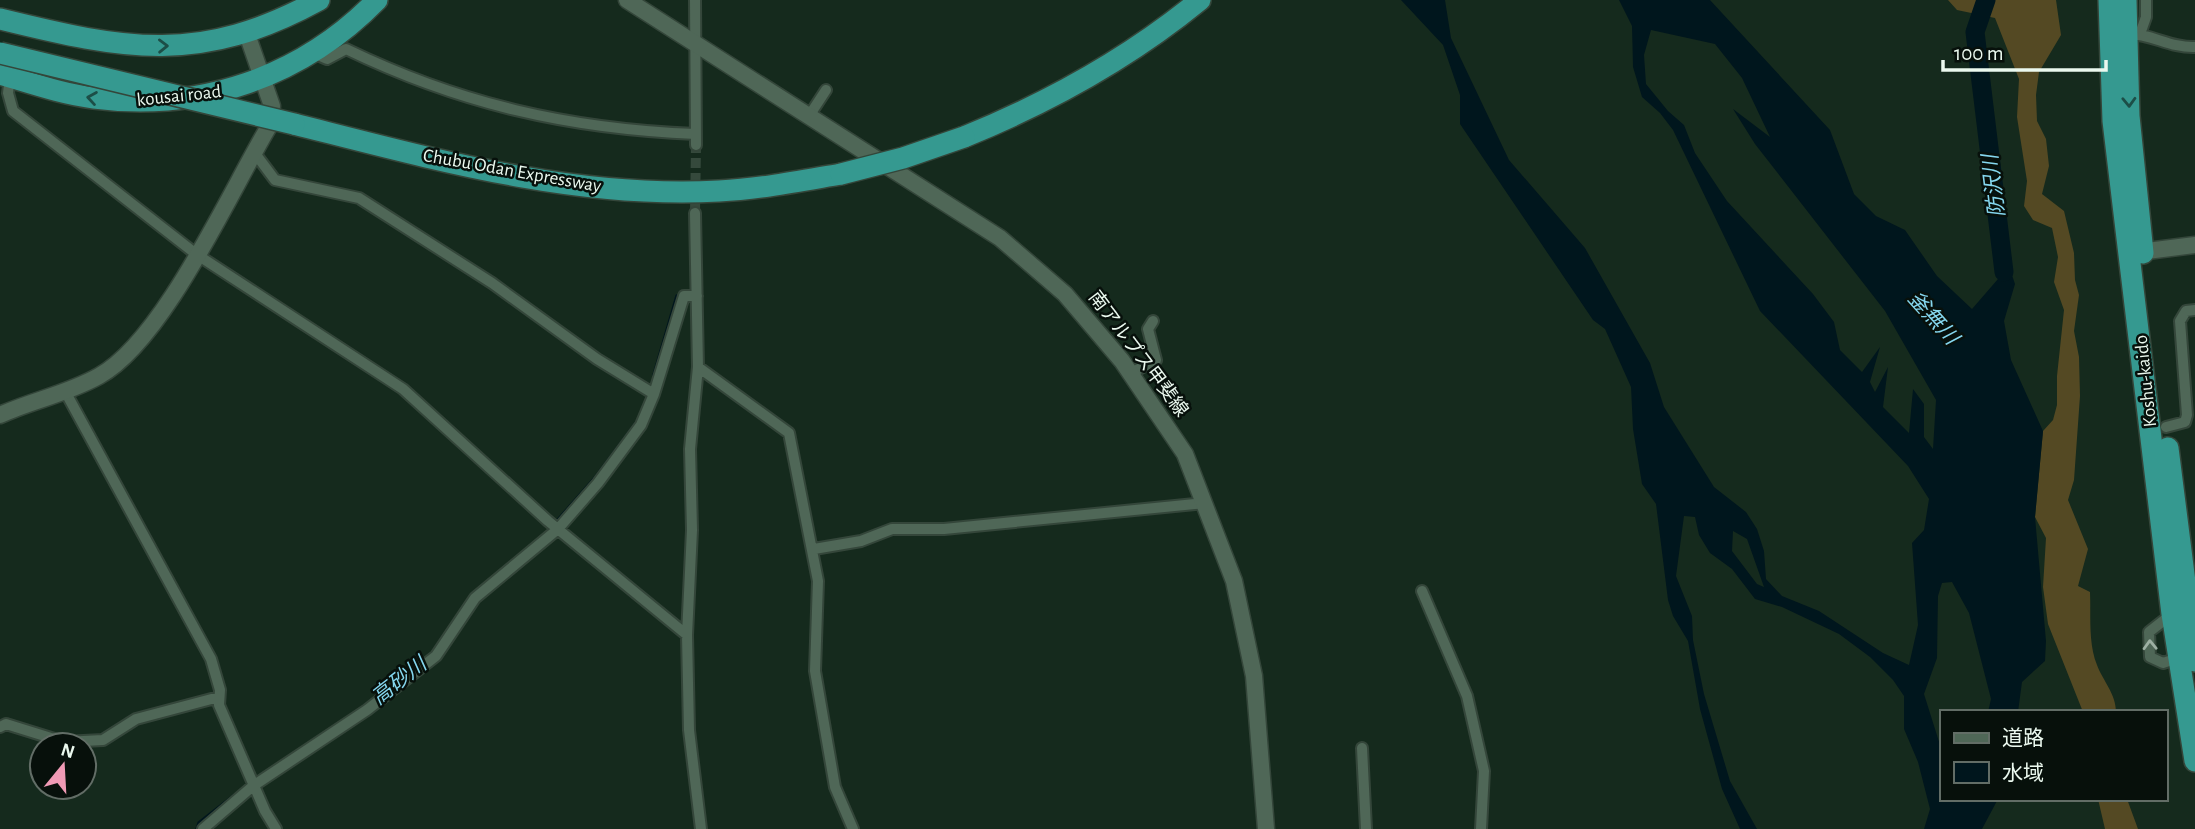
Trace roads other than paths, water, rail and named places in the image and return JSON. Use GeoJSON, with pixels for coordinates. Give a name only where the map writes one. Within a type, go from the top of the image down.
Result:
{"type":"FeatureCollection","features":[{"type":"Feature","properties":{"kind":"highway"},"geometry":{"type":"LineString","coordinates":[[0,19],[127,46],[166,47],[247,34],[319,0]]}},
{"type":"Feature","properties":{"kind":"highway","name":"kousai road"},"geometry":{"type":"LineString","coordinates":[[4,83],[129,102],[206,96],[262,79],[313,52],[339,35],[377,0]]}},
{"type":"Feature","properties":{"kind":"highway","name":"Chubu Odan Expressway"},"geometry":{"type":"LineString","coordinates":[[0,53],[489,171],[605,188],[719,191],[779,185],[841,174],[903,158],[964,137],[1073,88],[1121,59],[1200,0]]}},
{"type":"Feature","properties":{"kind":"highway","name":"Koshu-kaido"},"geometry":{"type":"LineString","coordinates":[[2109,0],[2113,121],[2166,427],[2189,657],[2195,761]]}},
{"type":"Feature","properties":{"kind":"highway","name":"Koshu-kaido"},"geometry":{"type":"LineString","coordinates":[[2126,0],[2133,34],[2129,116],[2136,252],[2172,614],[2189,657]]}},
{"type":"Feature","properties":{"kind":"main road","name":"南アルプス甲斐線"},"geometry":{"type":"LineString","coordinates":[[627,0],[1000,238],[1065,294],[1131,373],[1185,454],[1234,581],[1251,652],[1266,829]]}},
{"type":"Feature","properties":{"kind":"main road"},"geometry":{"type":"LineString","coordinates":[[0,415],[65,393],[100,376],[126,358],[147,333],[196,254],[254,152],[271,116],[271,106],[247,34]]}},
{"type":"Feature","properties":{"kind":"main road"},"geometry":{"type":"LineString","coordinates":[[2136,252],[2195,245]]}},
{"type":"Feature","properties":{"kind":"street"},"geometry":{"type":"LineString","coordinates":[[313,52],[327,59],[346,49],[398,74],[535,117],[696,140],[695,0]]}},
{"type":"Feature","properties":{"kind":"street"},"geometry":{"type":"LineString","coordinates":[[2146,0],[2147,17],[2133,34],[2177,48],[2195,47]]}},
{"type":"Feature","properties":{"kind":"street"},"geometry":{"type":"LineString","coordinates":[[4,83],[13,111],[57,142],[196,254],[402,389],[558,529],[687,635]]}},
{"type":"Feature","properties":{"kind":"street"},"geometry":{"type":"LineString","coordinates":[[809,116],[826,90]]}},
{"type":"Feature","properties":{"kind":"street"},"geometry":{"type":"LineString","coordinates":[[254,152],[275,180],[359,198],[492,283],[597,359],[654,394]]}},
{"type":"Feature","properties":{"kind":"street"},"geometry":{"type":"LineString","coordinates":[[695,213],[698,367],[690,450],[692,530],[687,635],[689,730],[701,829]]}},
{"type":"Feature","properties":{"kind":"street"},"geometry":{"type":"LineString","coordinates":[[203,829],[253,786],[367,710],[436,656],[475,598],[558,529],[598,483],[641,425],[654,394],[684,296],[697,296]]}},
{"type":"Feature","properties":{"kind":"street"},"geometry":{"type":"LineString","coordinates":[[2166,427],[2185,422],[2187,415],[2180,321],[2186,311],[2195,310]]}},
{"type":"Feature","properties":{"kind":"street"},"geometry":{"type":"LineString","coordinates":[[1131,373],[1156,360],[1148,329],[1153,321]]}},
{"type":"Feature","properties":{"kind":"street"},"geometry":{"type":"LineString","coordinates":[[698,367],[789,433],[818,581],[815,671],[835,787],[853,829]]}},
{"type":"Feature","properties":{"kind":"street"},"geometry":{"type":"LineString","coordinates":[[65,393],[211,659],[220,690],[219,705],[253,786],[276,829]]}},
{"type":"Feature","properties":{"kind":"street"},"geometry":{"type":"LineString","coordinates":[[814,550],[861,541],[892,529],[944,529],[1205,503]]}},
{"type":"Feature","properties":{"kind":"street"},"geometry":{"type":"LineString","coordinates":[[1422,592],[1467,696],[1484,771],[1480,829]]}},
{"type":"Feature","properties":{"kind":"street"},"geometry":{"type":"LineString","coordinates":[[0,727],[6,724],[64,742],[103,740],[136,719],[219,697]]}},
{"type":"Feature","properties":{"kind":"street"},"geometry":{"type":"LineString","coordinates":[[1362,748],[1366,829]]}},
{"type":"Feature","properties":{"kind":"water","name":"釜無川"},"geometry":{"type":"Polygon","coordinates":[[[1401,0],[1445,0],[1451,38],[1509,160],[1585,248],[1650,363],[1664,407],[1714,487],[1746,512],[1757,529],[1764,551],[1766,579],[1782,596],[1819,611],[1883,653],[1909,665],[1918,625],[1912,543],[1924,530],[1929,499],[1908,466],[1760,311],[1673,130],[1660,113],[1642,97],[1633,67],[1632,26],[1619,0],[1710,0],[1830,130],[1854,194],[1876,216],[1905,230],[1937,276],[1972,309],[1998,279],[2002,245],[2015,284],[2004,321],[2011,360],[2043,431],[2035,517],[2046,641],[2045,661],[2022,682],[2018,710],[1988,710],[1991,699],[1969,613],[1952,582],[1942,583],[1938,596],[1937,658],[1924,694],[1940,745],[1940,801],[1997,801],[1982,829],[1924,829],[1930,809],[1918,762],[1904,729],[1904,696],[1893,680],[1870,657],[1839,634],[1782,607],[1755,599],[1732,569],[1710,553],[1699,535],[1695,517],[1684,516],[1676,576],[1692,616],[1693,640],[1704,694],[1730,781],[1757,829],[1740,829],[1722,789],[1700,709],[1688,641],[1673,616],[1668,600],[1656,504],[1642,484],[1633,429],[1631,387],[1605,329],[1593,320],[1460,124],[1460,95],[1443,45],[1401,0]],[[1651,30],[1644,55],[1646,84],[1668,111],[1684,125],[1695,153],[1727,201],[1813,294],[1834,322],[1840,350],[1862,372],[1880,347],[1870,382],[1875,392],[1888,367],[1883,407],[1909,433],[1913,389],[1924,404],[1924,437],[1933,449],[1936,400],[1885,311],[1755,144],[1733,109],[1770,137],[1742,78],[1715,44],[1651,30]],[[1733,531],[1732,551],[1757,584],[1764,587],[1747,539],[1733,531]]]}},
{"type":"Feature","properties":{"kind":"waterway","name":"防沢川"},"geometry":{"type":"LineString","coordinates":[[1986,0],[1975,32],[2004,272]]}},
{"type":"Feature","properties":{"kind":"waterway","name":"高砂川"},"geometry":{"type":"LineString","coordinates":[[654,375],[677,296]]}},
{"type":"Feature","properties":{"kind":"waterway","name":"高砂川"},"geometry":{"type":"LineString","coordinates":[[558,520],[595,478],[639,419]]}},
{"type":"Feature","properties":{"kind":"waterway","name":"高砂川"},"geometry":{"type":"LineString","coordinates":[[197,829],[199,823],[235,795]]}},
{"type":"Feature","properties":{"kind":"tunnel"},"geometry":{"type":"LineString","coordinates":[[695,213],[696,145]]}}]}
